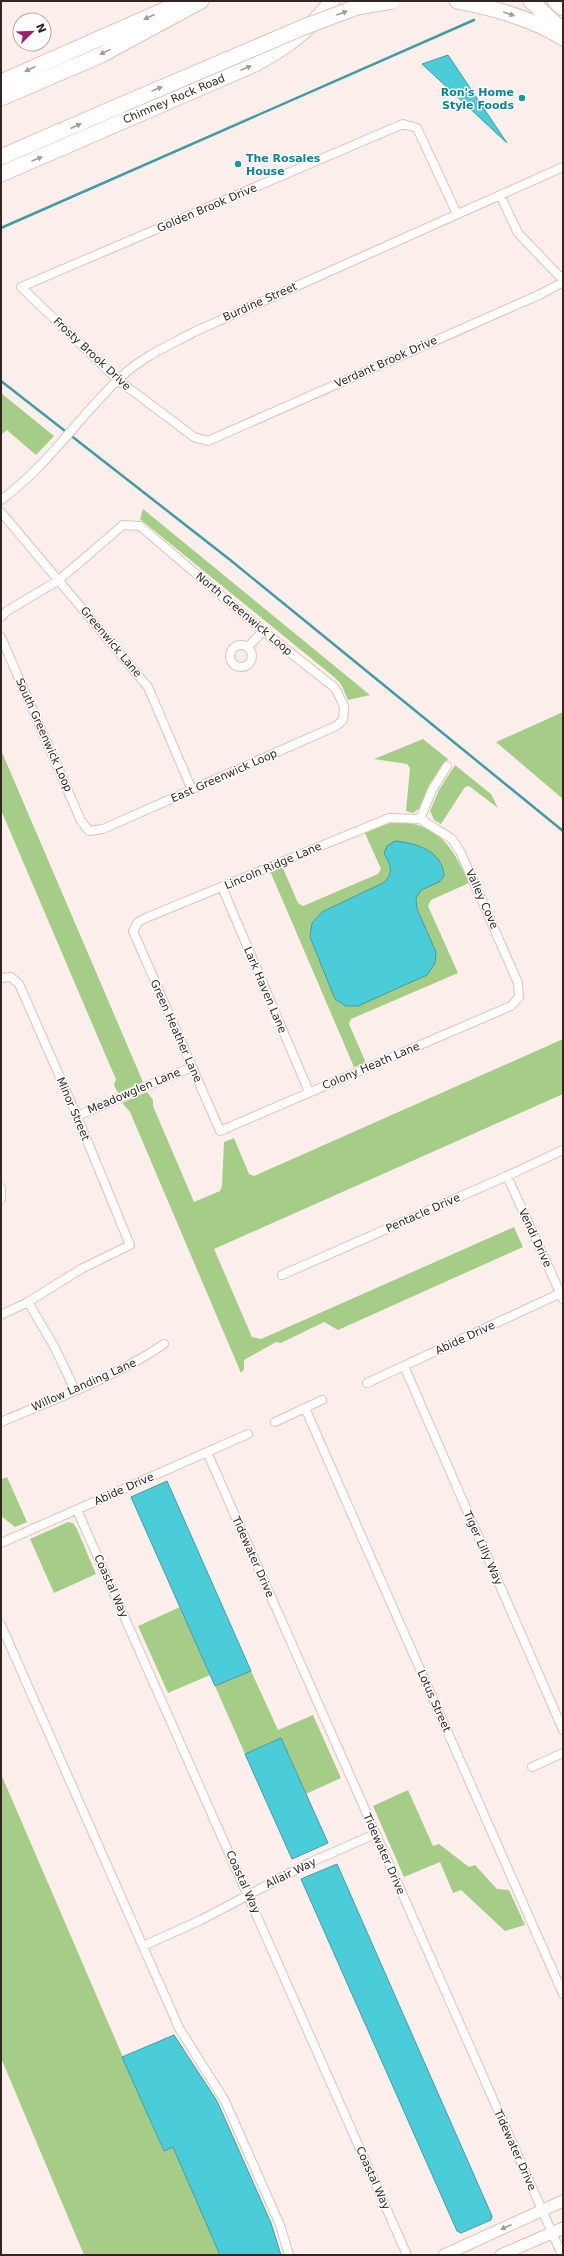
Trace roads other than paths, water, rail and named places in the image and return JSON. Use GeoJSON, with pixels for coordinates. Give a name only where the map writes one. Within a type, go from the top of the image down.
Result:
{"type":"FeatureCollection","features":[{"type":"Feature","properties":{"kind":"highway"},"geometry":{"type":"LineString","coordinates":[[1,82],[184,1]]}},
{"type":"Feature","properties":{"kind":"highway"},"geometry":{"type":"LineString","coordinates":[[1,98],[88,60],[150,30],[201,1]]}},
{"type":"Feature","properties":{"kind":"highway","name":"Chimney Rock Road"},"geometry":{"type":"LineString","coordinates":[[1,174],[255,64],[281,50],[304,33],[332,1]]}},
{"type":"Feature","properties":{"kind":"highway"},"geometry":{"type":"LineString","coordinates":[[1,157],[304,27],[357,7],[392,1]]}},
{"type":"Feature","properties":{"kind":"highway"},"geometry":{"type":"LineString","coordinates":[[457,1],[489,7],[526,20],[563,38]]}},
{"type":"Feature","properties":{"kind":"highway"},"geometry":{"type":"LineString","coordinates":[[531,1],[563,31]]}},
{"type":"Feature","properties":{"kind":"highway"},"geometry":{"type":"LineString","coordinates":[[555,1],[563,8]]}},
{"type":"Feature","properties":{"kind":"main road"},"geometry":{"type":"LineString","coordinates":[[444,2255],[563,2201]]}},
{"type":"Feature","properties":{"kind":"main road"},"geometry":{"type":"LineString","coordinates":[[502,2255],[563,2228]]}},
{"type":"Feature","properties":{"kind":"street","name":"Golden Brook Drive"},"geometry":{"type":"LineString","coordinates":[[21,287],[403,124],[417,128],[457,214]]}},
{"type":"Feature","properties":{"kind":"street","name":"Burdine Street"},"geometry":{"type":"LineString","coordinates":[[1,500],[32,475],[65,439],[89,409],[118,380],[150,356],[194,332],[563,167]]}},
{"type":"Feature","properties":{"kind":"street","name":"Verdant Brook Drive"},"geometry":{"type":"LineString","coordinates":[[208,441],[541,294],[563,281],[518,233],[500,195]]}},
{"type":"Feature","properties":{"kind":"street","name":"Frosty Brook Drive"},"geometry":{"type":"LineString","coordinates":[[21,287],[118,380],[194,437],[208,441]]}},
{"type":"Feature","properties":{"kind":"street","name":"Greenwick Lane"},"geometry":{"type":"LineString","coordinates":[[1,512],[148,688],[192,790]]}},
{"type":"Feature","properties":{"kind":"street","name":"North Greenwick Loop"},"geometry":{"type":"LineString","coordinates":[[59,580],[123,525],[140,526],[334,688],[344,706]]}},
{"type":"Feature","properties":{"kind":"street"},"geometry":{"type":"LineString","coordinates":[[1,617],[7,611],[59,580]]}},
{"type":"Feature","properties":{"kind":"street"},"geometry":{"type":"LineString","coordinates":[[248,647],[263,630]]}},
{"type":"Feature","properties":{"kind":"street","name":"South Greenwick Loop"},"geometry":{"type":"LineString","coordinates":[[1,637],[81,821],[89,832]]}},
{"type":"Feature","properties":{"kind":"street","name":"East Greenwick Loop"},"geometry":{"type":"LineString","coordinates":[[89,832],[103,829],[336,726],[343,720],[344,706]]}},
{"type":"Feature","properties":{"kind":"street"},"geometry":{"type":"LineString","coordinates":[[420,819],[432,790],[447,766]]}},
{"type":"Feature","properties":{"kind":"street","name":"Lincoln Ridge Lane"},"geometry":{"type":"LineString","coordinates":[[133,931],[138,922],[389,818],[420,819]]}},
{"type":"Feature","properties":{"kind":"street","name":"Valley Cove"},"geometry":{"type":"LineString","coordinates":[[420,819],[452,839],[461,853],[518,983],[519,996]]}},
{"type":"Feature","properties":{"kind":"street","name":"Lark Haven Lane"},"geometry":{"type":"LineString","coordinates":[[222,887],[309,1092]]}},
{"type":"Feature","properties":{"kind":"street","name":"Green Heather Lane"},"geometry":{"type":"LineString","coordinates":[[133,931],[220,1131]]}},
{"type":"Feature","properties":{"kind":"street","name":"Minor Street"},"geometry":{"type":"LineString","coordinates":[[1,978],[11,977],[19,984],[77,1116],[130,1245],[81,1269],[28,1302]]}},
{"type":"Feature","properties":{"kind":"street","name":"Colony Heath Lane"},"geometry":{"type":"LineString","coordinates":[[220,1131],[511,1006],[519,996]]}},
{"type":"Feature","properties":{"kind":"street","name":"Meadowglen Lane"},"geometry":{"type":"LineString","coordinates":[[77,1116],[192,1067]]}},
{"type":"Feature","properties":{"kind":"street","name":"Pentacle Drive"},"geometry":{"type":"LineString","coordinates":[[282,1275],[563,1150]]}},
{"type":"Feature","properties":{"kind":"street","name":"Vendi Drive"},"geometry":{"type":"LineString","coordinates":[[507,1176],[562,1295]]}},
{"type":"Feature","properties":{"kind":"street"},"geometry":{"type":"LineString","coordinates":[[1,1188],[1,1199]]}},
{"type":"Feature","properties":{"kind":"street","name":"Abide Drive"},"geometry":{"type":"LineString","coordinates":[[367,1383],[562,1295]]}},
{"type":"Feature","properties":{"kind":"street"},"geometry":{"type":"LineString","coordinates":[[1,1315],[28,1302],[55,1348],[75,1390]]}},
{"type":"Feature","properties":{"kind":"street","name":"Willow Landing Lane"},"geometry":{"type":"LineString","coordinates":[[1,1422],[138,1361],[164,1344]]}},
{"type":"Feature","properties":{"kind":"street","name":"Tiger Lilly Way"},"geometry":{"type":"LineString","coordinates":[[404,1366],[563,1730]]}},
{"type":"Feature","properties":{"kind":"street"},"geometry":{"type":"LineString","coordinates":[[275,1422],[322,1400]]}},
{"type":"Feature","properties":{"kind":"street","name":"Lotus Street"},"geometry":{"type":"LineString","coordinates":[[305,1408],[563,1994]]}},
{"type":"Feature","properties":{"kind":"street","name":"Abide Drive"},"geometry":{"type":"LineString","coordinates":[[1,1543],[248,1434]]}},
{"type":"Feature","properties":{"kind":"street","name":"Tidewater Drive"},"geometry":{"type":"LineString","coordinates":[[207,1452],[562,2255]]}},
{"type":"Feature","properties":{"kind":"street","name":"Coastal Way"},"geometry":{"type":"LineString","coordinates":[[77,1510],[407,2255]]}},
{"type":"Feature","properties":{"kind":"street"},"geometry":{"type":"LineString","coordinates":[[1,1625],[179,2028],[226,2101],[280,2225],[289,2255]]}},
{"type":"Feature","properties":{"kind":"street"},"geometry":{"type":"LineString","coordinates":[[532,1767],[563,1753]]}},
{"type":"Feature","properties":{"kind":"street","name":"Allair Way"},"geometry":{"type":"LineString","coordinates":[[143,1946],[201,1920],[309,1863],[375,1834]]}},
{"type":"Feature","properties":{"kind":"water"},"geometry":{"type":"Polygon","coordinates":[[[448,55],[507,143],[422,64],[448,55]]]}},
{"type":"Feature","properties":{"kind":"water"},"geometry":{"type":"Polygon","coordinates":[[[395,841],[419,846],[427,850],[434,854],[442,867],[444,876],[439,882],[421,890],[416,898],[417,909],[436,952],[435,963],[427,975],[358,1006],[346,1006],[335,999],[310,937],[312,923],[322,912],[385,882],[388,878],[390,868],[384,853],[387,846],[395,841]]]}},
{"type":"Feature","properties":{"kind":"water"},"geometry":{"type":"Polygon","coordinates":[[[167,1481],[251,1671],[215,1686],[131,1497],[167,1481]]]}},
{"type":"Feature","properties":{"kind":"water"},"geometry":{"type":"Polygon","coordinates":[[[281,1738],[328,1843],[292,1859],[245,1754],[281,1738]]]}},
{"type":"Feature","properties":{"kind":"water"},"geometry":{"type":"Polygon","coordinates":[[[337,1864],[492,2216],[491,2220],[461,2233],[457,2231],[301,1879],[337,1864]]]}},
{"type":"Feature","properties":{"kind":"water"},"geometry":{"type":"Polygon","coordinates":[[[174,2035],[217,2101],[271,2223],[281,2255],[220,2255],[173,2147],[164,2151],[122,2057],[174,2035]]]}},
{"type":"Feature","properties":{"kind":"waterway"},"geometry":{"type":"LineString","coordinates":[[1,228],[474,20]]}},
{"type":"Feature","properties":{"kind":"waterway"},"geometry":{"type":"LineString","coordinates":[[1,381],[229,559],[563,831]]}},
{"type":"Feature","properties":{"kind":"place","name":"Ron's Home Style Foods"},"geometry":{"type":"Point","coordinates":[522,98]}},
{"type":"Feature","properties":{"kind":"place","name":"The Rosales House"},"geometry":{"type":"Point","coordinates":[238,164]}}]}
